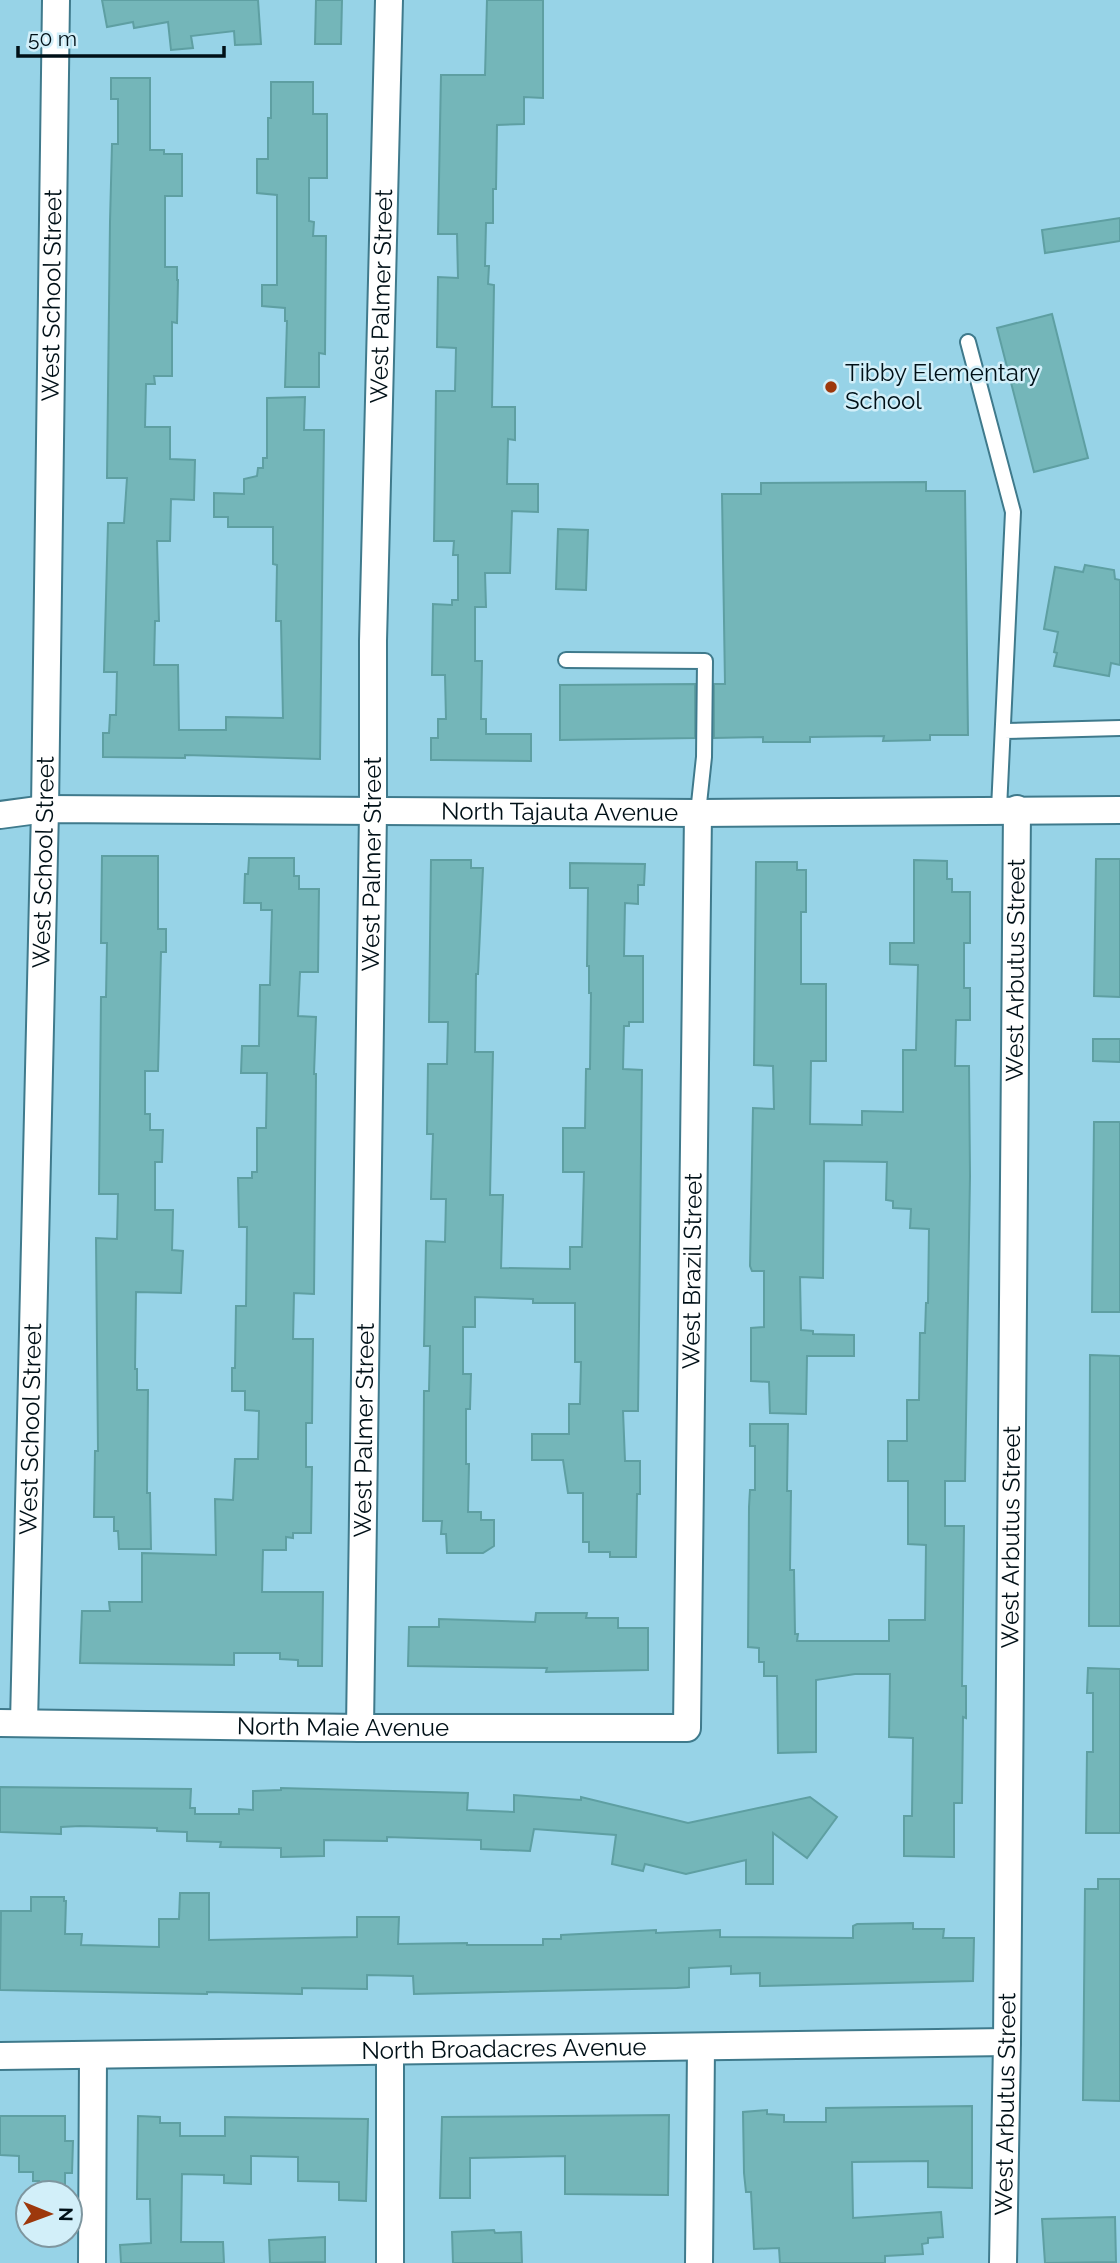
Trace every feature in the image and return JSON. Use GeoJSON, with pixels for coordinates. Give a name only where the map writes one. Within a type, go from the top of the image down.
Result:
{"type":"FeatureCollection","features":[{"type":"Feature","properties":{"kind":"street","name":"West School Street"},"geometry":{"type":"LineString","coordinates":[[12,1723],[45,809],[56,0]]}},
{"type":"Feature","properties":{"kind":"street","name":"West Palmer Street"},"geometry":{"type":"LineString","coordinates":[[360,1728],[373,641],[389,0]]}},
{"type":"Feature","properties":{"kind":"street","name":"North Tajauta Avenue"},"geometry":{"type":"LineString","coordinates":[[0,815],[45,809],[698,813],[1120,810]]}},
{"type":"Feature","properties":{"kind":"street","name":"West Arbutus Street"},"geometry":{"type":"LineString","coordinates":[[1003,2263],[1007,2042],[1008,809]]}},
{"type":"Feature","properties":{"kind":"street","name":"West Brazil Street"},"geometry":{"type":"LineString","coordinates":[[687,1728],[698,813]]}},
{"type":"Feature","properties":{"kind":"street","name":"North Maie Avenue"},"geometry":{"type":"LineString","coordinates":[[12,1723],[360,1728],[687,1728]]}},
{"type":"Feature","properties":{"kind":"street","name":"North Broadacres Avenue"},"geometry":{"type":"LineString","coordinates":[[0,2056],[1007,2042]]}},
{"type":"Feature","properties":{"kind":"street"},"geometry":{"type":"LineString","coordinates":[[699,2263],[701,2047]]}},
{"type":"Feature","properties":{"kind":"street"},"geometry":{"type":"LineString","coordinates":[[390,2051],[390,2263]]}},
{"type":"Feature","properties":{"kind":"street"},"geometry":{"type":"LineString","coordinates":[[92,2263],[93,2055]]}},
{"type":"Feature","properties":{"kind":"lane"},"geometry":{"type":"LineString","coordinates":[[968,342],[1013,512],[1003,731],[1008,809]]}},
{"type":"Feature","properties":{"kind":"lane"},"geometry":{"type":"LineString","coordinates":[[566,660],[705,661],[704,757],[698,813]]}},
{"type":"Feature","properties":{"kind":"lane"},"geometry":{"type":"LineString","coordinates":[[1003,731],[1120,728]]}},
{"type":"Feature","properties":{"kind":"building"},"geometry":{"type":"Polygon","coordinates":[[[102,0],[258,0],[261,44],[235,45],[234,31],[191,36],[193,48],[171,50],[168,22],[134,28],[133,22],[107,27],[102,0]]]}},
{"type":"Feature","properties":{"kind":"building"},"geometry":{"type":"Polygon","coordinates":[[[316,0],[342,0],[341,44],[315,44],[316,0]]]}},
{"type":"Feature","properties":{"kind":"building"},"geometry":{"type":"Polygon","coordinates":[[[487,0],[543,0],[543,98],[524,97],[524,124],[497,125],[496,189],[493,189],[493,223],[486,223],[485,266],[489,266],[488,284],[494,285],[492,407],[515,407],[515,440],[508,439],[507,484],[538,484],[538,512],[512,511],[510,573],[485,573],[486,607],[475,607],[475,661],[482,661],[481,719],[486,719],[486,734],[531,734],[531,761],[431,760],[431,738],[438,738],[438,719],[446,719],[445,675],[432,675],[433,604],[452,605],[452,600],[458,600],[458,555],[453,555],[454,541],[434,541],[436,391],[455,391],[456,348],[437,347],[438,277],[458,278],[457,234],[438,234],[441,75],[485,75],[487,0]]]}},
{"type":"Feature","properties":{"kind":"building"},"geometry":{"type":"Polygon","coordinates":[[[111,78],[150,78],[150,150],[164,150],[164,154],[182,154],[182,196],[165,196],[165,267],[177,267],[178,280],[177,323],[172,322],[172,376],[154,376],[155,384],[146,384],[145,427],[170,427],[170,459],[195,460],[194,500],[171,499],[170,541],[157,541],[159,621],[155,621],[154,665],[178,665],[179,730],[226,730],[226,717],[283,718],[281,621],[276,621],[277,565],[273,564],[273,527],[228,527],[228,517],[214,517],[214,493],[244,494],[244,479],[257,476],[258,468],[263,468],[263,458],[267,458],[267,398],[305,397],[304,430],[324,430],[320,759],[185,755],[185,758],[103,757],[103,733],[109,733],[110,715],[116,715],[117,672],[104,672],[108,523],[124,523],[127,478],[107,478],[112,144],[118,144],[118,99],[111,99],[111,78]]]}},
{"type":"Feature","properties":{"kind":"building"},"geometry":{"type":"Polygon","coordinates":[[[271,82],[313,82],[313,114],[327,114],[327,178],[309,178],[309,221],[314,222],[313,236],[326,236],[325,354],[319,353],[319,387],[285,387],[285,308],[262,306],[262,285],[277,285],[277,195],[257,193],[257,159],[268,159],[271,82]]]}},
{"type":"Feature","properties":{"kind":"building"},"geometry":{"type":"Polygon","coordinates":[[[1120,218],[1120,241],[1045,253],[1042,230],[1120,218]]]}},
{"type":"Feature","properties":{"kind":"building"},"geometry":{"type":"Polygon","coordinates":[[[1052,314],[1088,458],[1034,472],[997,328],[1052,314]]]}},
{"type":"Feature","properties":{"kind":"building"},"geometry":{"type":"Polygon","coordinates":[[[926,482],[926,491],[965,491],[968,735],[930,735],[930,740],[883,741],[884,736],[810,737],[810,742],[763,742],[763,737],[714,738],[714,684],[725,684],[722,494],[761,494],[761,483],[926,482]]]}},
{"type":"Feature","properties":{"kind":"building"},"geometry":{"type":"Polygon","coordinates":[[[558,529],[588,530],[586,590],[556,589],[558,529]]]}},
{"type":"Feature","properties":{"kind":"building"},"geometry":{"type":"Polygon","coordinates":[[[1085,565],[1114,570],[1115,579],[1120,580],[1120,665],[1111,663],[1109,676],[1054,666],[1058,632],[1044,629],[1055,567],[1083,572],[1085,565]]]}},
{"type":"Feature","properties":{"kind":"building"},"geometry":{"type":"Polygon","coordinates":[[[695,684],[695,738],[560,740],[560,685],[695,684]]]}},
{"type":"Feature","properties":{"kind":"building"},"geometry":{"type":"Polygon","coordinates":[[[102,856],[158,856],[158,929],[166,929],[166,952],[161,952],[158,1071],[145,1071],[145,1114],[150,1114],[150,1130],[163,1130],[162,1162],[155,1162],[155,1210],[173,1210],[172,1250],[183,1251],[181,1293],[136,1292],[137,1390],[148,1390],[147,1493],[150,1493],[151,1549],[119,1549],[118,1531],[114,1531],[114,1517],[94,1517],[95,1451],[98,1451],[96,1238],[117,1239],[118,1194],[99,1194],[101,997],[106,997],[107,943],[101,943],[102,856]]]}},
{"type":"Feature","properties":{"kind":"building"},"geometry":{"type":"Polygon","coordinates":[[[249,858],[294,858],[294,876],[299,876],[299,889],[319,889],[318,972],[300,972],[298,1016],[316,1017],[314,1294],[294,1293],[293,1339],[313,1339],[312,1423],[306,1423],[306,1467],[312,1467],[311,1533],[293,1533],[293,1538],[286,1537],[286,1550],[263,1550],[262,1592],[323,1592],[322,1666],[298,1666],[298,1660],[280,1659],[280,1653],[234,1653],[234,1665],[80,1663],[82,1611],[110,1611],[109,1602],[142,1602],[142,1553],[216,1555],[215,1499],[233,1500],[235,1459],[258,1459],[259,1411],[245,1410],[245,1391],[232,1391],[236,1306],[246,1306],[247,1227],[239,1227],[238,1178],[252,1178],[252,1172],[257,1172],[257,1128],[266,1128],[267,1073],[241,1073],[242,1046],[259,1046],[260,985],[270,985],[272,910],[261,910],[261,903],[244,903],[245,874],[248,874],[249,858]]]}},
{"type":"Feature","properties":{"kind":"building"},"geometry":{"type":"Polygon","coordinates":[[[1096,859],[1120,859],[1120,997],[1094,996],[1096,859]]]}},
{"type":"Feature","properties":{"kind":"building"},"geometry":{"type":"Polygon","coordinates":[[[431,860],[471,860],[471,868],[483,868],[476,974],[475,1052],[493,1052],[490,1195],[503,1195],[501,1268],[570,1269],[570,1247],[582,1247],[584,1172],[563,1172],[563,1128],[585,1128],[586,1069],[590,1069],[591,993],[587,966],[588,888],[570,888],[570,863],[645,864],[644,885],[638,885],[638,904],[625,903],[624,956],[643,956],[643,1022],[629,1022],[629,1026],[624,1026],[623,1069],[642,1070],[638,1411],[623,1411],[625,1461],[640,1461],[636,1557],[610,1557],[610,1552],[589,1552],[589,1542],[583,1542],[583,1493],[568,1493],[563,1460],[532,1460],[532,1434],[569,1434],[569,1404],[580,1404],[581,1362],[575,1362],[575,1303],[533,1303],[533,1299],[475,1297],[475,1327],[463,1327],[463,1374],[471,1374],[470,1409],[466,1409],[468,1512],[481,1512],[481,1520],[494,1520],[494,1546],[483,1553],[447,1553],[446,1534],[441,1534],[442,1521],[423,1521],[424,1391],[429,1391],[430,1346],[424,1346],[426,1241],[445,1242],[446,1199],[431,1199],[433,1134],[427,1134],[428,1064],[447,1064],[448,1022],[429,1022],[431,860]]]}},
{"type":"Feature","properties":{"kind":"building"},"geometry":{"type":"Polygon","coordinates":[[[914,860],[947,861],[947,879],[952,879],[952,892],[970,892],[970,943],[964,943],[964,988],[970,988],[970,1020],[956,1020],[955,1066],[969,1066],[965,1481],[945,1481],[945,1526],[964,1526],[962,1686],[966,1686],[966,1718],[963,1717],[962,1803],[954,1803],[954,1857],[904,1856],[904,1816],[912,1816],[913,1738],[889,1737],[890,1674],[855,1674],[816,1680],[816,1752],[778,1753],[777,1676],[764,1676],[764,1662],[759,1662],[759,1648],[748,1647],[749,1507],[750,1490],[755,1490],[755,1446],[750,1446],[750,1424],[788,1424],[790,1570],[794,1570],[797,1641],[889,1641],[889,1620],[925,1620],[926,1545],[908,1544],[908,1481],[888,1481],[888,1441],[907,1441],[907,1400],[919,1400],[920,1333],[925,1333],[928,1303],[929,1229],[910,1228],[911,1209],[893,1208],[893,1201],[886,1200],[887,1162],[824,1161],[823,1278],[800,1277],[801,1330],[813,1331],[813,1334],[854,1335],[854,1356],[807,1356],[806,1414],[770,1413],[769,1382],[751,1381],[751,1328],[764,1327],[764,1271],[752,1271],[750,1266],[753,1108],[774,1109],[773,1066],[754,1065],[756,862],[797,862],[797,870],[806,870],[806,912],[801,912],[801,984],[826,984],[826,1061],[811,1061],[810,1124],[862,1125],[862,1111],[903,1112],[903,1050],[916,1050],[918,965],[890,964],[890,943],[914,943],[914,860]]]}},
{"type":"Feature","properties":{"kind":"building"},"geometry":{"type":"Polygon","coordinates":[[[1093,1039],[1120,1039],[1120,1062],[1093,1061],[1093,1039]]]}},
{"type":"Feature","properties":{"kind":"building"},"geometry":{"type":"Polygon","coordinates":[[[1094,1122],[1120,1122],[1120,1312],[1092,1312],[1094,1122]]]}},
{"type":"Feature","properties":{"kind":"building"},"geometry":{"type":"Polygon","coordinates":[[[1090,1355],[1120,1356],[1120,1626],[1089,1626],[1090,1355]]]}},
{"type":"Feature","properties":{"kind":"building"},"geometry":{"type":"Polygon","coordinates":[[[536,1613],[587,1613],[586,1618],[618,1618],[618,1628],[648,1628],[648,1670],[546,1672],[547,1668],[408,1666],[409,1627],[439,1627],[439,1619],[535,1622],[536,1613]]]}},
{"type":"Feature","properties":{"kind":"building"},"geometry":{"type":"Polygon","coordinates":[[[1088,1668],[1120,1669],[1120,1833],[1086,1833],[1087,1752],[1093,1752],[1093,1693],[1087,1693],[1088,1668]]]}},
{"type":"Feature","properties":{"kind":"building"},"geometry":{"type":"Polygon","coordinates":[[[0,1787],[191,1789],[190,1808],[195,1808],[195,1814],[239,1814],[239,1809],[253,1810],[253,1791],[281,1788],[468,1793],[467,1810],[514,1812],[514,1795],[581,1800],[581,1797],[688,1823],[810,1797],[837,1817],[807,1858],[773,1833],[773,1884],[746,1884],[746,1860],[686,1874],[645,1864],[643,1871],[612,1864],[616,1835],[534,1829],[530,1851],[481,1849],[481,1840],[387,1837],[387,1841],[324,1840],[324,1856],[281,1857],[281,1848],[220,1847],[221,1842],[187,1841],[187,1832],[157,1831],[157,1828],[80,1826],[61,1827],[61,1834],[0,1832],[0,1787]]]}},
{"type":"Feature","properties":{"kind":"building"},"geometry":{"type":"Polygon","coordinates":[[[1098,1879],[1120,1879],[1120,2101],[1083,2100],[1085,1889],[1098,1889],[1098,1879]]]}},
{"type":"Feature","properties":{"kind":"building"},"geometry":{"type":"Polygon","coordinates":[[[180,1893],[209,1893],[209,1940],[357,1937],[357,1917],[399,1917],[398,1944],[467,1945],[543,1945],[543,1939],[561,1939],[561,1935],[656,1930],[656,1933],[720,1930],[720,1937],[853,1938],[853,1926],[857,1924],[913,1923],[913,1929],[944,1929],[943,1938],[974,1938],[973,1981],[760,1986],[760,1973],[731,1974],[731,1966],[689,1968],[689,1987],[677,1988],[414,1994],[413,1976],[367,1975],[367,1989],[302,1988],[302,1994],[0,1990],[1,1911],[31,1911],[31,1897],[64,1897],[65,1934],[82,1934],[81,1945],[159,1947],[159,1919],[179,1919],[180,1893]]]}},
{"type":"Feature","properties":{"kind":"building"},"geometry":{"type":"Polygon","coordinates":[[[972,2106],[972,2188],[928,2187],[928,2161],[852,2162],[853,2218],[941,2212],[943,2237],[928,2238],[928,2243],[922,2244],[923,2254],[885,2256],[885,2263],[780,2263],[779,2248],[754,2249],[751,2192],[746,2192],[744,2173],[743,2112],[767,2110],[767,2114],[784,2115],[784,2122],[826,2122],[826,2108],[972,2106]]]}},
{"type":"Feature","properties":{"kind":"building"},"geometry":{"type":"Polygon","coordinates":[[[669,2115],[668,2195],[565,2194],[565,2156],[470,2158],[470,2198],[440,2198],[442,2117],[669,2115]]]}},
{"type":"Feature","properties":{"kind":"building"},"geometry":{"type":"Polygon","coordinates":[[[0,2116],[65,2116],[65,2141],[73,2141],[72,2173],[65,2173],[65,2179],[33,2179],[33,2172],[19,2172],[19,2156],[0,2155],[0,2116]]]}},
{"type":"Feature","properties":{"kind":"building"},"geometry":{"type":"Polygon","coordinates":[[[138,2116],[160,2117],[160,2123],[180,2123],[180,2136],[225,2136],[225,2117],[368,2119],[366,2201],[339,2200],[339,2182],[298,2181],[298,2157],[251,2156],[251,2184],[224,2183],[224,2175],[182,2174],[181,2242],[223,2242],[224,2263],[121,2263],[120,2245],[151,2243],[150,2199],[137,2199],[138,2116]]]}},
{"type":"Feature","properties":{"kind":"building"},"geometry":{"type":"Polygon","coordinates":[[[1115,2217],[1116,2262],[1045,2263],[1042,2219],[1115,2217]]]}},
{"type":"Feature","properties":{"kind":"building"},"geometry":{"type":"Polygon","coordinates":[[[494,2230],[495,2233],[521,2232],[522,2263],[453,2263],[452,2232],[494,2230]]]}},
{"type":"Feature","properties":{"kind":"building"},"geometry":{"type":"Polygon","coordinates":[[[325,2237],[325,2262],[270,2263],[269,2240],[325,2237]]]}},
{"type":"Feature","properties":{"kind":"place","name":"Tibby Elementary School"},"geometry":{"type":"Point","coordinates":[831,387]}}]}
